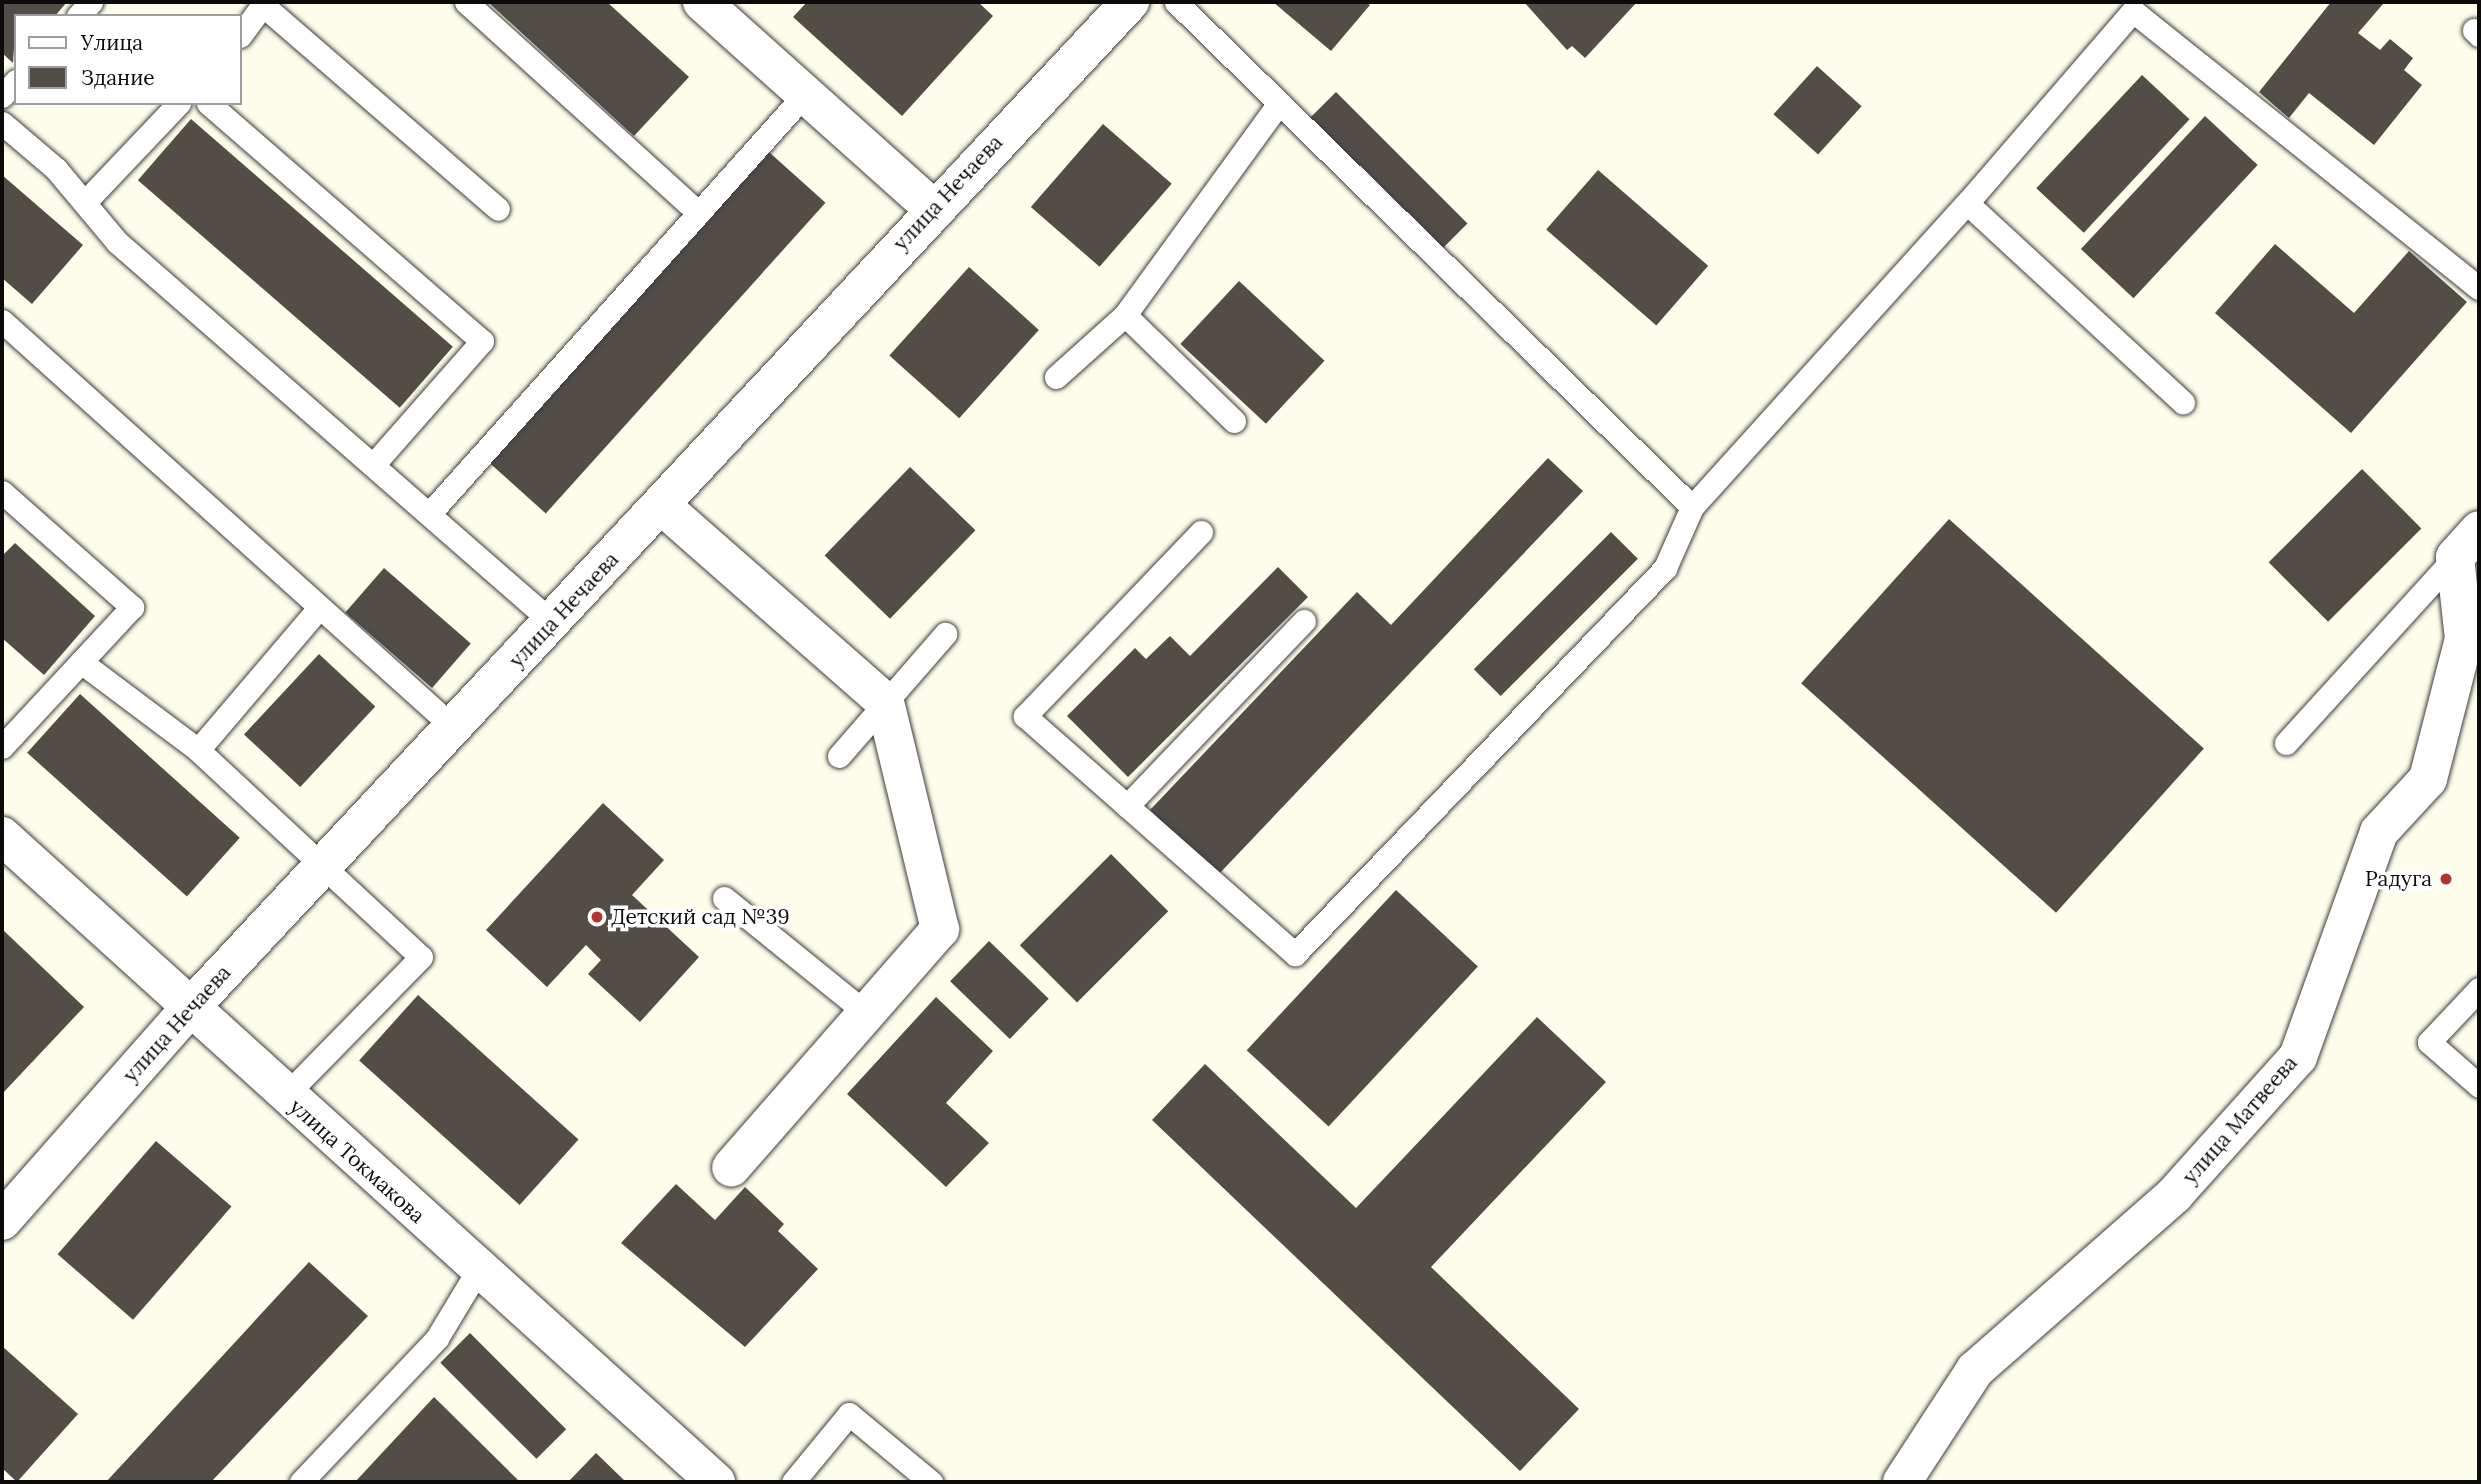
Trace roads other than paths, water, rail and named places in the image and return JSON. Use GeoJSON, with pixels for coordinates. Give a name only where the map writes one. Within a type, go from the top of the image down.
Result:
{"type":"FeatureCollection","features":[{"type":"Feature","properties":{"kind":"street"},"geometry":{"type":"LineString","coordinates":[[702,2],[932,208]]}},
{"type":"Feature","properties":{"kind":"street","name":"улица Нечаева"},"geometry":{"type":"LineString","coordinates":[[5,1210],[188,1010],[662,505],[932,208],[1130,2]]}},
{"type":"Feature","properties":{"kind":"street"},"geometry":{"type":"LineString","coordinates":[[662,505],[886,702],[940,929],[731,1168]]}},
{"type":"Feature","properties":{"kind":"street","name":"улица Матвеева"},"geometry":{"type":"LineString","coordinates":[[1902,1482],[1975,1370],[2175,1194],[2298,1057],[2379,832],[2428,779],[2472,642],[2467,543]]}},
{"type":"Feature","properties":{"kind":"street","name":"улица Токмакова"},"geometry":{"type":"LineString","coordinates":[[2,836],[188,1010],[716,1482]]}},
{"type":"Feature","properties":{"kind":"lane"},"geometry":{"type":"LineString","coordinates":[[466,2],[699,213]]}},
{"type":"Feature","properties":{"kind":"lane"},"geometry":{"type":"LineString","coordinates":[[1176,2],[1692,507]]}},
{"type":"Feature","properties":{"kind":"lane"},"geometry":{"type":"LineString","coordinates":[[242,34],[265,5],[498,209]]}},
{"type":"Feature","properties":{"kind":"lane"},"geometry":{"type":"LineString","coordinates":[[1201,533],[1026,716],[1295,954],[1665,568],[1692,507],[1967,203],[2133,11],[2479,288]]}},
{"type":"Feature","properties":{"kind":"lane"},"geometry":{"type":"LineString","coordinates":[[2,96],[14,83]]}},
{"type":"Feature","properties":{"kind":"lane"},"geometry":{"type":"LineString","coordinates":[[429,514],[805,94]]}},
{"type":"Feature","properties":{"kind":"lane"},"geometry":{"type":"LineString","coordinates":[[1056,377],[1125,315],[1279,103]]}},
{"type":"Feature","properties":{"kind":"lane"},"geometry":{"type":"LineString","coordinates":[[85,202],[177,105]]}},
{"type":"Feature","properties":{"kind":"lane"},"geometry":{"type":"LineString","coordinates":[[210,105],[482,341],[373,465]]}},
{"type":"Feature","properties":{"kind":"lane"},"geometry":{"type":"LineString","coordinates":[[2,123],[85,202],[117,242],[552,622]]}},
{"type":"Feature","properties":{"kind":"lane"},"geometry":{"type":"LineString","coordinates":[[1967,203],[2183,402]]}},
{"type":"Feature","properties":{"kind":"lane"},"geometry":{"type":"LineString","coordinates":[[1125,315],[1234,421]]}},
{"type":"Feature","properties":{"kind":"lane"},"geometry":{"type":"LineString","coordinates":[[2,321],[453,727]]}},
{"type":"Feature","properties":{"kind":"lane"},"geometry":{"type":"LineString","coordinates":[[2,492],[132,607],[2,747]]}},
{"type":"Feature","properties":{"kind":"lane"},"geometry":{"type":"LineString","coordinates":[[2286,743],[2467,543]]}},
{"type":"Feature","properties":{"kind":"lane"},"geometry":{"type":"LineString","coordinates":[[198,750],[318,608]]}},
{"type":"Feature","properties":{"kind":"lane"},"geometry":{"type":"LineString","coordinates":[[1127,806],[1304,621]]}},
{"type":"Feature","properties":{"kind":"lane"},"geometry":{"type":"LineString","coordinates":[[839,756],[945,634]]}},
{"type":"Feature","properties":{"kind":"lane"},"geometry":{"type":"LineString","coordinates":[[81,662],[198,750],[325,863],[421,957],[285,1096]]}},
{"type":"Feature","properties":{"kind":"lane"},"geometry":{"type":"LineString","coordinates":[[723,898],[866,1013]]}},
{"type":"Feature","properties":{"kind":"lane"},"geometry":{"type":"LineString","coordinates":[[2479,989],[2429,1042],[2479,1086]]}},
{"type":"Feature","properties":{"kind":"lane"},"geometry":{"type":"LineString","coordinates":[[301,1482],[437,1338],[478,1270]]}},
{"type":"Feature","properties":{"kind":"lane"},"geometry":{"type":"LineString","coordinates":[[793,1482],[849,1414],[932,1482]]}},
{"type":"Feature","properties":{"kind":"place","name":"Радуга"},"geometry":{"type":"Point","coordinates":[2446,879]}},
{"type":"Feature","properties":{"kind":"place","name":"Детский сад №39"},"geometry":{"type":"Point","coordinates":[597,917]}}]}
